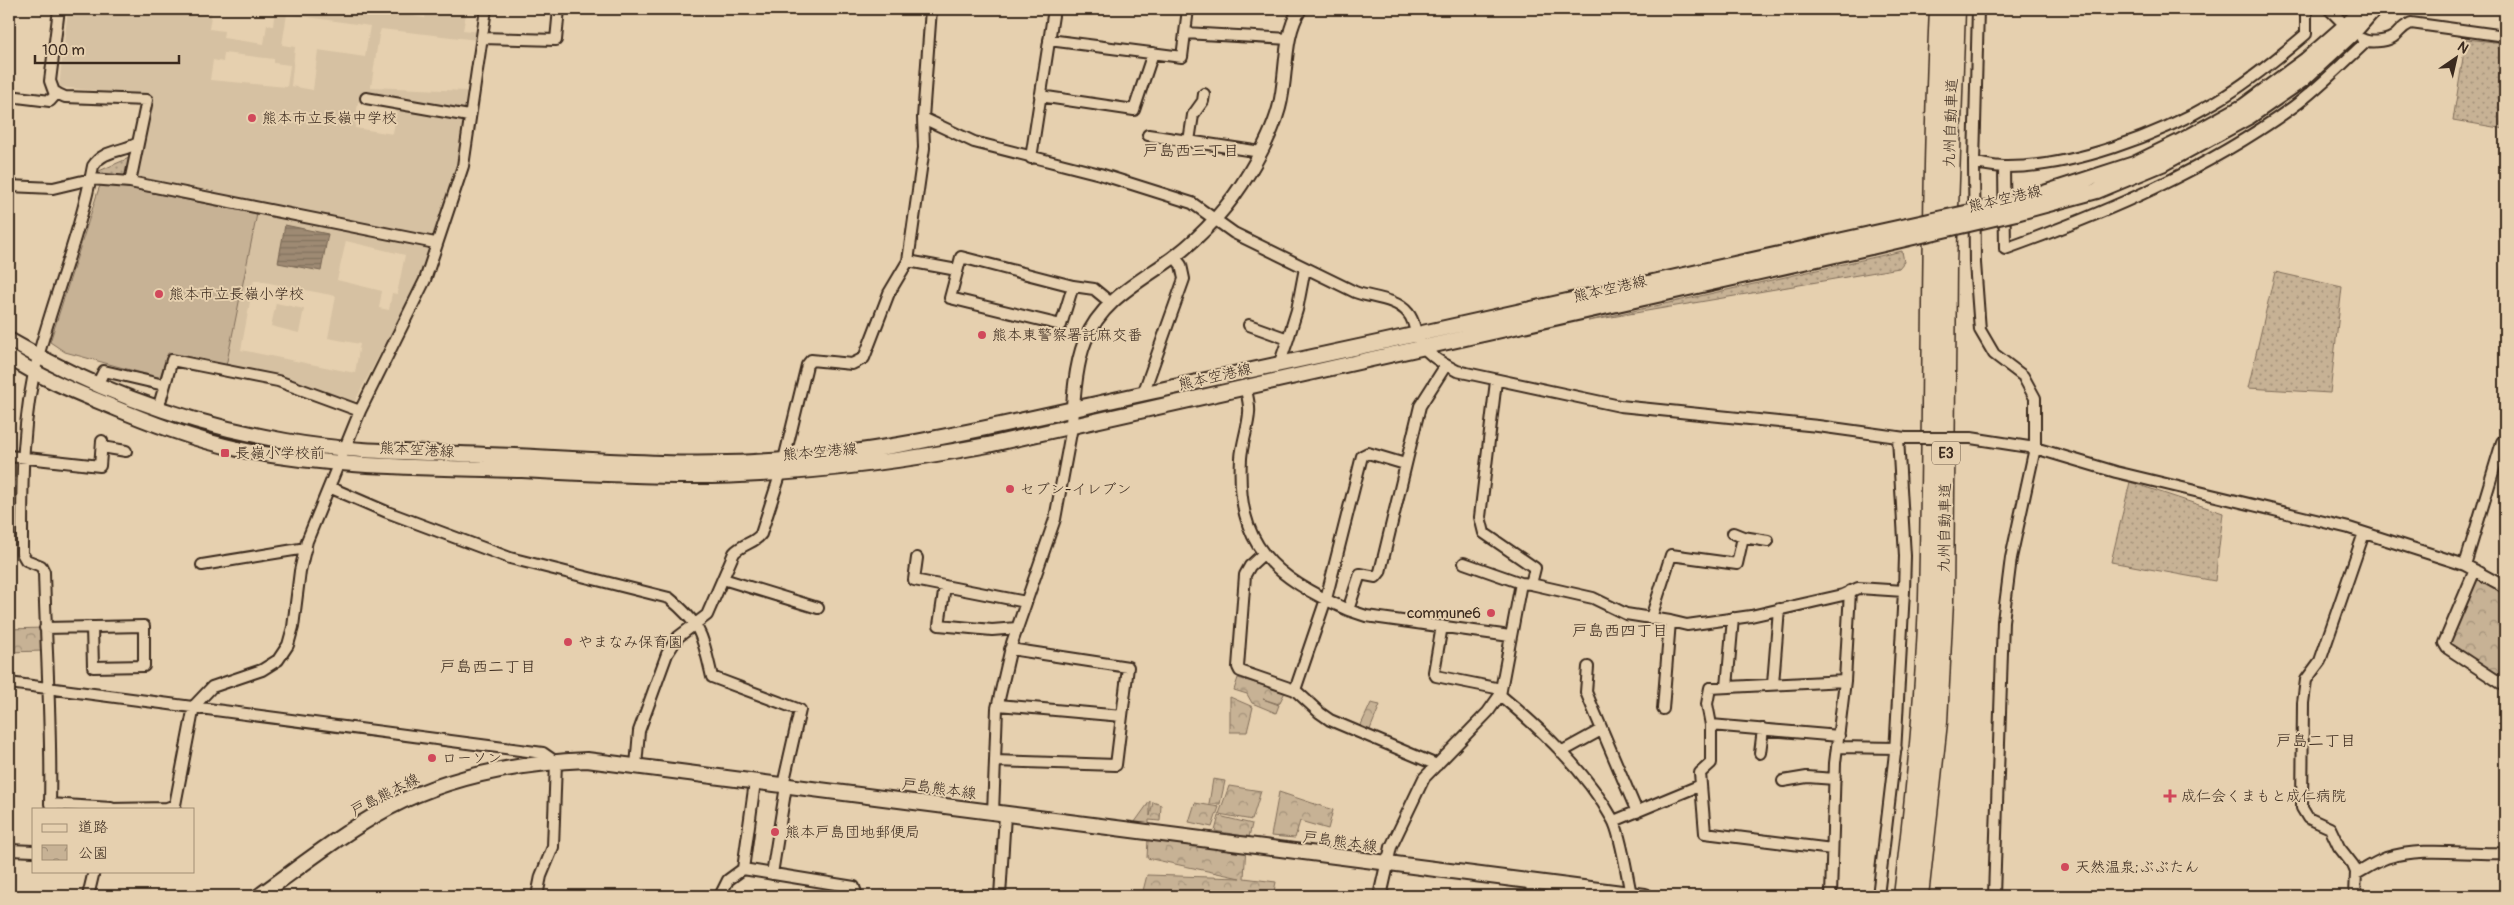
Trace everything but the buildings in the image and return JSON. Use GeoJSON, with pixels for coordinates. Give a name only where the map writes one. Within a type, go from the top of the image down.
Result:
{"type":"FeatureCollection","features":[{"type":"Feature","properties":{"kind":"highway","name":"九州自動車道"},"geometry":{"type":"LineString","coordinates":[[1903,896],[1914,807],[1928,599],[1931,265],[1939,9]]}},
{"type":"Feature","properties":{"kind":"highway","name":"九州自動車道"},"geometry":{"type":"LineString","coordinates":[[1919,896],[1938,722],[1944,600],[1948,265],[1956,9]]}},
{"type":"Feature","properties":{"kind":"main road","name":"熊本空港線"},"geometry":{"type":"LineString","coordinates":[[9,340],[38,357],[97,385],[158,409],[285,441],[345,449],[658,463],[783,466],[890,462],[1072,427],[1246,386],[1420,341],[2016,207],[2097,191],[2170,159],[2265,106],[2302,80],[2368,11]]}},
{"type":"Feature","properties":{"kind":"main road","name":"熊本空港線"},"geometry":{"type":"LineString","coordinates":[[9,357],[35,372],[117,409],[193,438],[279,456],[339,462],[695,476],[783,466],[926,441],[1278,365],[1420,341]]}},
{"type":"Feature","properties":{"kind":"main road","name":"戸島熊本線"},"geometry":{"type":"LineString","coordinates":[[259,896],[356,828],[389,808],[424,792],[485,773],[556,762],[588,760],[1646,896]]}},
{"type":"Feature","properties":{"kind":"street"},"geometry":{"type":"LineString","coordinates":[[59,9],[50,81],[57,93],[65,97],[147,100],[136,144],[130,182]]}},
{"type":"Feature","properties":{"kind":"street"},"geometry":{"type":"LineString","coordinates":[[136,144],[122,151],[109,152],[97,160],[38,357],[22,457],[22,554],[26,560],[41,566],[44,572],[47,688],[51,731],[50,804],[110,808],[167,808],[175,805],[179,797],[194,706],[212,688],[262,670],[278,660],[288,645],[293,627],[300,571],[306,548],[360,411],[425,280],[435,243],[463,166],[486,9]]}},
{"type":"Feature","properties":{"kind":"street"},"geometry":{"type":"LineString","coordinates":[[483,38],[556,40],[559,9]]}},
{"type":"Feature","properties":{"kind":"street"},"geometry":{"type":"LineString","coordinates":[[636,766],[639,731],[668,654],[678,637],[707,615],[739,548],[758,538],[761,534],[783,466],[807,365],[812,360],[852,364],[864,358],[889,293],[908,261],[924,148],[923,118],[931,9]]}},
{"type":"Feature","properties":{"kind":"street"},"geometry":{"type":"LineString","coordinates":[[1031,158],[1054,9]]}},
{"type":"Feature","properties":{"kind":"street"},"geometry":{"type":"LineString","coordinates":[[1049,40],[1182,57],[1188,9]]}},
{"type":"Feature","properties":{"kind":"street"},"geometry":{"type":"LineString","coordinates":[[1000,896],[999,814],[995,761],[998,705],[1010,649],[1055,519],[1085,341],[1094,324],[1111,303],[1130,286],[1174,256],[1216,219],[1236,194],[1261,152],[1280,107],[1289,39],[1300,9]]}},
{"type":"Feature","properties":{"kind":"street"},"geometry":{"type":"LineString","coordinates":[[1978,9],[1974,163],[1975,263],[1980,330],[1994,354],[2023,376],[2035,398],[2035,448],[2010,558],[2003,621],[1994,896]]}},
{"type":"Feature","properties":{"kind":"street"},"geometry":{"type":"LineString","coordinates":[[1974,163],[2004,167],[2055,162],[2110,150],[2166,126],[2218,101],[2265,69],[2306,34],[2306,9]]}},
{"type":"Feature","properties":{"kind":"street"},"geometry":{"type":"LineString","coordinates":[[2329,9],[2349,30],[2366,41],[2394,37],[2400,28],[2411,24],[2505,36]]}},
{"type":"Feature","properties":{"kind":"street"},"geometry":{"type":"LineString","coordinates":[[1185,33],[1289,39]]}},
{"type":"Feature","properties":{"kind":"street"},"geometry":{"type":"LineString","coordinates":[[2004,167],[2005,250],[2088,220],[2181,176],[2294,106],[2366,41]]}},
{"type":"Feature","properties":{"kind":"street"},"geometry":{"type":"LineString","coordinates":[[1040,96],[1134,110],[1153,54]]}},
{"type":"Feature","properties":{"kind":"street"},"geometry":{"type":"LineString","coordinates":[[9,96],[50,101],[57,93]]}},
{"type":"Feature","properties":{"kind":"street"},"geometry":{"type":"LineString","coordinates":[[1189,141],[1193,115],[1203,101],[1204,94]]}},
{"type":"Feature","properties":{"kind":"street"},"geometry":{"type":"LineString","coordinates":[[366,98],[469,116]]}},
{"type":"Feature","properties":{"kind":"street"},"geometry":{"type":"LineString","coordinates":[[923,118],[974,142],[1100,174],[1192,203],[1234,234],[1368,297],[1389,300],[1408,312],[1420,341],[1436,360],[1456,371],[1620,406],[1818,426],[1901,438],[1971,438],[2035,448],[2116,472],[2364,533],[2470,568],[2505,587]]}},
{"type":"Feature","properties":{"kind":"street"},"geometry":{"type":"LineString","coordinates":[[1148,134],[1261,152]]}},
{"type":"Feature","properties":{"kind":"street"},"geometry":{"type":"LineString","coordinates":[[9,186],[53,188],[91,179],[130,182],[435,243]]}},
{"type":"Feature","properties":{"kind":"street"},"geometry":{"type":"LineString","coordinates":[[1143,394],[1184,280],[1181,265],[1174,256]]}},
{"type":"Feature","properties":{"kind":"street"},"geometry":{"type":"LineString","coordinates":[[1073,286],[1061,325],[950,298],[961,257],[1073,286],[1094,289],[1111,303]]}},
{"type":"Feature","properties":{"kind":"street"},"geometry":{"type":"LineString","coordinates":[[908,261],[957,270]]}},
{"type":"Feature","properties":{"kind":"street"},"geometry":{"type":"LineString","coordinates":[[1278,365],[1297,310],[1305,268]]}},
{"type":"Feature","properties":{"kind":"street"},"geometry":{"type":"LineString","coordinates":[[1249,325],[1288,339]]}},
{"type":"Feature","properties":{"kind":"street"},"geometry":{"type":"LineString","coordinates":[[158,409],[172,360],[278,381],[360,411]]}},
{"type":"Feature","properties":{"kind":"street"},"geometry":{"type":"LineString","coordinates":[[1348,610],[1360,574],[1376,577],[1380,572],[1422,401],[1446,365]]}},
{"type":"Feature","properties":{"kind":"street"},"geometry":{"type":"LineString","coordinates":[[97,385],[104,371],[164,385]]}},
{"type":"Feature","properties":{"kind":"street"},"geometry":{"type":"LineString","coordinates":[[1380,896],[1391,847],[1424,778],[1488,712],[1500,692],[1510,636],[1526,584],[1535,568],[1518,554],[1484,533],[1480,517],[1496,381]]}},
{"type":"Feature","properties":{"kind":"street"},"geometry":{"type":"LineString","coordinates":[[1246,386],[1249,414],[1241,456],[1242,499],[1250,532],[1263,554],[1295,582],[1326,600],[1366,616],[1510,636]]}},
{"type":"Feature","properties":{"kind":"street"},"geometry":{"type":"LineString","coordinates":[[1878,896],[1896,748],[1904,591],[1905,556],[1901,438]]}},
{"type":"Feature","properties":{"kind":"street"},"geometry":{"type":"LineString","coordinates":[[2505,443],[2502,442],[2470,568],[2444,643],[2447,648],[2505,686]]}},
{"type":"Feature","properties":{"kind":"street"},"geometry":{"type":"LineString","coordinates":[[9,456],[100,466],[102,444],[126,451]]}},
{"type":"Feature","properties":{"kind":"street"},"geometry":{"type":"LineString","coordinates":[[1295,690],[1326,600],[1362,456],[1368,453],[1405,464]]}},
{"type":"Feature","properties":{"kind":"street"},"geometry":{"type":"LineString","coordinates":[[329,488],[510,558],[669,598],[701,631],[712,678],[800,710],[784,786],[772,874]]}},
{"type":"Feature","properties":{"kind":"street"},"geometry":{"type":"LineString","coordinates":[[2355,896],[2356,874],[2353,865],[2339,847],[2330,828],[2308,818],[2302,808],[2301,735],[2306,680],[2320,661],[2364,533]]}},
{"type":"Feature","properties":{"kind":"street"},"geometry":{"type":"LineString","coordinates":[[1651,618],[1671,556],[1737,564],[1738,535],[1768,541]]}},
{"type":"Feature","properties":{"kind":"street"},"geometry":{"type":"LineString","coordinates":[[202,565],[306,548]]}},
{"type":"Feature","properties":{"kind":"street"},"geometry":{"type":"LineString","coordinates":[[1263,554],[1250,566],[1245,575],[1238,667],[1244,674],[1295,690],[1330,720],[1436,765]]}},
{"type":"Feature","properties":{"kind":"street"},"geometry":{"type":"LineString","coordinates":[[917,558],[914,580],[1026,602]]}},
{"type":"Feature","properties":{"kind":"street"},"geometry":{"type":"LineString","coordinates":[[1464,563],[1526,584],[1593,598],[1626,614],[1686,625],[1779,609],[1858,588],[1904,591]]}},
{"type":"Feature","properties":{"kind":"street"},"geometry":{"type":"LineString","coordinates":[[723,579],[818,608]]}},
{"type":"Feature","properties":{"kind":"street"},"geometry":{"type":"LineString","coordinates":[[945,586],[939,624],[992,630],[1017,628]]}},
{"type":"Feature","properties":{"kind":"street"},"geometry":{"type":"LineString","coordinates":[[1831,896],[1835,779],[1845,681],[1850,591]]}},
{"type":"Feature","properties":{"kind":"street"},"geometry":{"type":"LineString","coordinates":[[1773,684],[1779,609]]}},
{"type":"Feature","properties":{"kind":"street"},"geometry":{"type":"LineString","coordinates":[[1727,687],[1733,618]]}},
{"type":"Feature","properties":{"kind":"street"},"geometry":{"type":"LineString","coordinates":[[1663,709],[1670,621]]}},
{"type":"Feature","properties":{"kind":"street"},"geometry":{"type":"LineString","coordinates":[[45,628],[92,627],[144,626],[144,666],[92,667],[92,627]]}},
{"type":"Feature","properties":{"kind":"street"},"geometry":{"type":"LineString","coordinates":[[1442,626],[1434,672],[1436,676],[1500,692],[1544,732],[1589,785],[1614,821],[1631,894]]}},
{"type":"Feature","properties":{"kind":"street"},"geometry":{"type":"LineString","coordinates":[[995,761],[1116,765],[1128,666],[1010,649]]}},
{"type":"Feature","properties":{"kind":"street"},"geometry":{"type":"LineString","coordinates":[[1588,667],[1586,692],[1637,812]]}},
{"type":"Feature","properties":{"kind":"street"},"geometry":{"type":"LineString","coordinates":[[1832,849],[1705,833],[1700,773],[1712,763],[1711,725],[1707,704],[1710,688],[1845,681]]}},
{"type":"Feature","properties":{"kind":"street"},"geometry":{"type":"LineString","coordinates":[[9,684],[194,706],[542,753],[556,762],[553,847],[540,876],[537,896]]}},
{"type":"Feature","properties":{"kind":"street"},"geometry":{"type":"LineString","coordinates":[[998,705],[1122,716]]}},
{"type":"Feature","properties":{"kind":"street"},"geometry":{"type":"LineString","coordinates":[[1711,725],[1896,748]]}},
{"type":"Feature","properties":{"kind":"street"},"geometry":{"type":"LineString","coordinates":[[1561,752],[1601,730]]}},
{"type":"Feature","properties":{"kind":"street"},"geometry":{"type":"LineString","coordinates":[[1760,753],[1763,730]]}},
{"type":"Feature","properties":{"kind":"street"},"geometry":{"type":"LineString","coordinates":[[1783,781],[1807,777],[1835,779]]}},
{"type":"Feature","properties":{"kind":"street"},"geometry":{"type":"LineString","coordinates":[[720,896],[728,880],[743,869],[755,782]]}},
{"type":"Feature","properties":{"kind":"street"},"geometry":{"type":"LineString","coordinates":[[1614,821],[1701,785]]}},
{"type":"Feature","properties":{"kind":"street"},"geometry":{"type":"LineString","coordinates":[[9,850],[32,851]]}},
{"type":"Feature","properties":{"kind":"street"},"geometry":{"type":"LineString","coordinates":[[2356,874],[2385,859],[2402,855],[2428,852],[2505,853]]}},
{"type":"Feature","properties":{"kind":"street"},"geometry":{"type":"LineString","coordinates":[[743,869],[854,887],[857,896]]}},
{"type":"Feature","properties":{"kind":"street"},"geometry":{"type":"LineString","coordinates":[[88,896],[94,872]]}},
{"type":"Feature","properties":{"kind":"street"},"geometry":{"type":"LineString","coordinates":[[1531,896],[1532,881]]}},
{"type":"Feature","properties":{"kind":"shaded area","name":"熊本市立長嶺中学校"},"geometry":{"type":"Polygon","coordinates":[[[68,9],[212,9],[209,29],[224,31],[223,38],[264,44],[267,25],[273,26],[275,9],[384,9],[384,11],[425,18],[427,9],[467,9],[463,30],[480,32],[478,40],[381,29],[379,35],[371,87],[467,91],[469,100],[457,170],[433,237],[138,177],[152,96],[59,87],[68,9]],[[287,14],[282,45],[295,47],[291,86],[313,90],[318,50],[365,57],[370,26],[287,14]],[[224,53],[223,62],[213,60],[210,80],[287,87],[290,65],[274,63],[274,59],[224,53]],[[358,102],[355,128],[393,134],[397,108],[358,102]]]}},
{"type":"Feature","properties":{"kind":"shaded area","name":"熊本市立長嶺小学校"},"geometry":{"type":"Polygon","coordinates":[[[103,183],[430,248],[421,275],[354,403],[226,366],[168,353],[160,378],[65,352],[50,342],[99,188],[103,183]],[[346,241],[337,280],[382,291],[379,308],[389,310],[392,293],[397,294],[405,255],[346,241]],[[254,280],[241,350],[355,373],[360,344],[328,338],[336,296],[254,280]]]}},
{"type":"Feature","properties":{"kind":"shaded area"},"geometry":{"type":"Polygon","coordinates":[[[285,225],[328,234],[321,271],[278,263],[285,225]]]}},
{"type":"Feature","properties":{"kind":"shaded area","name":"熊本市立長嶺小学校"},"geometry":{"type":"Polygon","coordinates":[[[276,303],[304,309],[299,333],[271,326],[276,303]]]}},
{"type":"Feature","properties":{"kind":"green space"},"geometry":{"type":"Polygon","coordinates":[[[2466,39],[2505,43],[2505,129],[2453,120],[2466,39]]]}},
{"type":"Feature","properties":{"kind":"green space"},"geometry":{"type":"Polygon","coordinates":[[[129,158],[125,180],[99,175],[99,171],[129,158]]]}},
{"type":"Feature","properties":{"kind":"green space","name":"熊本市立長嶺小学校"},"geometry":{"type":"Polygon","coordinates":[[[103,183],[257,214],[226,366],[168,353],[160,378],[65,352],[50,342],[99,188],[103,183]]]}},
{"type":"Feature","properties":{"kind":"green space"},"geometry":{"type":"Polygon","coordinates":[[[1902,251],[1904,262],[1899,268],[1588,321],[1902,251]]]}},
{"type":"Feature","properties":{"kind":"green space"},"geometry":{"type":"Polygon","coordinates":[[[2275,272],[2342,287],[2330,393],[2248,388],[2275,272]]]}},
{"type":"Feature","properties":{"kind":"green space"},"geometry":{"type":"Polygon","coordinates":[[[1354,357],[1101,414],[1100,409],[1314,361],[1354,357]]]}},
{"type":"Feature","properties":{"kind":"green space"},"geometry":{"type":"Polygon","coordinates":[[[69,377],[185,423],[308,456],[222,437],[158,419],[111,400],[67,379],[69,377]]]}},
{"type":"Feature","properties":{"kind":"green space"},"geometry":{"type":"Polygon","coordinates":[[[2130,482],[2223,513],[2215,581],[2111,562],[2130,482]]]}},
{"type":"Feature","properties":{"kind":"green space"},"geometry":{"type":"Polygon","coordinates":[[[2475,570],[2505,587],[2505,686],[2447,648],[2475,570]]]}},
{"type":"Feature","properties":{"kind":"green space"},"geometry":{"type":"Polygon","coordinates":[[[43,628],[43,651],[9,652],[9,629],[43,628]]]}},
{"type":"Feature","properties":{"kind":"green space"},"geometry":{"type":"Polygon","coordinates":[[[1238,678],[1285,692],[1279,704],[1263,699],[1279,705],[1276,713],[1252,703],[1247,694],[1234,690],[1238,678]]]}},
{"type":"Feature","properties":{"kind":"green space"},"geometry":{"type":"Polygon","coordinates":[[[1230,697],[1253,707],[1247,732],[1230,732],[1230,697]]]}},
{"type":"Feature","properties":{"kind":"green space"},"geometry":{"type":"Polygon","coordinates":[[[1371,703],[1380,705],[1369,732],[1360,727],[1371,703]]]}},
{"type":"Feature","properties":{"kind":"green space"},"geometry":{"type":"Polygon","coordinates":[[[1213,779],[1225,781],[1220,804],[1209,804],[1213,779]]]}},
{"type":"Feature","properties":{"kind":"green space"},"geometry":{"type":"Polygon","coordinates":[[[1229,786],[1261,791],[1252,820],[1219,814],[1229,786]]]}},
{"type":"Feature","properties":{"kind":"green space"},"geometry":{"type":"Polygon","coordinates":[[[1279,792],[1333,810],[1328,829],[1300,821],[1295,838],[1271,836],[1279,792]]]}},
{"type":"Feature","properties":{"kind":"green space"},"geometry":{"type":"Polygon","coordinates":[[[1150,801],[1150,816],[1153,802],[1161,805],[1160,821],[1149,820],[1149,829],[1132,826],[1150,801]]]}},
{"type":"Feature","properties":{"kind":"green space"},"geometry":{"type":"Polygon","coordinates":[[[1195,803],[1219,807],[1212,827],[1189,822],[1195,803]]]}},
{"type":"Feature","properties":{"kind":"green space"},"geometry":{"type":"Polygon","coordinates":[[[1219,816],[1252,824],[1249,837],[1215,831],[1219,816]]]}},
{"type":"Feature","properties":{"kind":"green space"},"geometry":{"type":"Polygon","coordinates":[[[1148,839],[1246,845],[1244,878],[1276,882],[1273,896],[1143,891],[1147,875],[1240,878],[1147,858],[1148,839]]]}},
{"type":"Feature","properties":{"kind":"place","name":"熊本市立長嶺中学校"},"geometry":{"type":"Point","coordinates":[252,118]}},
{"type":"Feature","properties":{"kind":"place","name":"熊本市立長嶺小学校"},"geometry":{"type":"Point","coordinates":[159,294]}},
{"type":"Feature","properties":{"kind":"place","name":"熊本東警察署託麻交番"},"geometry":{"type":"Point","coordinates":[982,335]}},
{"type":"Feature","properties":{"kind":"place","name":"長嶺小学校前"},"geometry":{"type":"Point","coordinates":[225,453]}},
{"type":"Feature","properties":{"kind":"place","name":"セブン-イレブン"},"geometry":{"type":"Point","coordinates":[1010,489]}},
{"type":"Feature","properties":{"kind":"place","name":"commune6"},"geometry":{"type":"Point","coordinates":[1491,613]}},
{"type":"Feature","properties":{"kind":"place","name":"やまなみ保育園"},"geometry":{"type":"Point","coordinates":[568,642]}},
{"type":"Feature","properties":{"kind":"place","name":"ローソン"},"geometry":{"type":"Point","coordinates":[432,758]}},
{"type":"Feature","properties":{"kind":"place","name":"成仁会くまもと成仁病院"},"geometry":{"type":"Point","coordinates":[2170,796]}},
{"type":"Feature","properties":{"kind":"place","name":"熊本戸島団地郵便局"},"geometry":{"type":"Point","coordinates":[775,832]}},
{"type":"Feature","properties":{"kind":"place","name":"天然温泉;ぶぶたん"},"geometry":{"type":"Point","coordinates":[2065,867]}},
{"type":"Feature","properties":{"kind":"district","name":"戸島西三丁目"},"geometry":{"type":"Point","coordinates":[1191,151]}},
{"type":"Feature","properties":{"kind":"district","name":"戸島西四丁目"},"geometry":{"type":"Point","coordinates":[1620,631]}},
{"type":"Feature","properties":{"kind":"district","name":"戸島西二丁目"},"geometry":{"type":"Point","coordinates":[488,667]}},
{"type":"Feature","properties":{"kind":"district","name":"戸島二丁目"},"geometry":{"type":"Point","coordinates":[2316,741]}}]}
